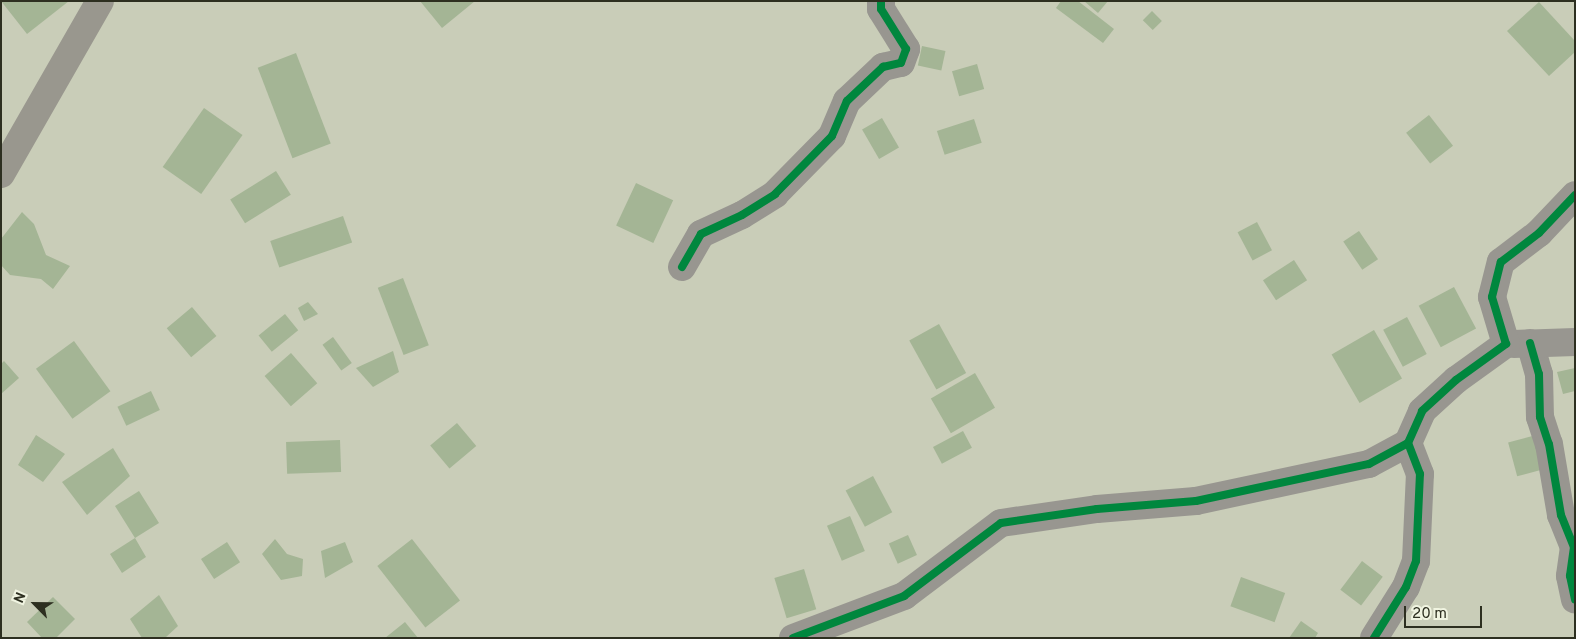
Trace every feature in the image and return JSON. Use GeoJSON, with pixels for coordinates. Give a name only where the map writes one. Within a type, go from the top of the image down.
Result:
{"type":"FeatureCollection","features":[{"type":"Feature","properties":{"kind":"main road"},"geometry":{"type":"LineString","coordinates":[[1,174],[100,1]]}},
{"type":"Feature","properties":{"kind":"street"},"geometry":{"type":"LineString","coordinates":[[682,267],[701,234],[742,215],[775,194],[832,136],[847,102],[883,67],[901,63],[906,49],[881,9],[881,1]]}},
{"type":"Feature","properties":{"kind":"street"},"geometry":{"type":"LineString","coordinates":[[1572,608],[1570,576],[1574,543],[1561,515],[1549,444],[1540,418],[1540,374],[1518,344],[1492,298],[1501,262],[1539,233],[1575,195]]}},
{"type":"Feature","properties":{"kind":"street"},"geometry":{"type":"LineString","coordinates":[[793,638],[904,596],[1001,523],[1097,509],[1196,501],[1369,464],[1408,443],[1422,410],[1456,380],[1518,344],[1575,342]]}},
{"type":"Feature","properties":{"kind":"street"},"geometry":{"type":"LineString","coordinates":[[1374,638],[1406,587],[1416,561],[1420,474],[1408,443]]}},
{"type":"Feature","properties":{"kind":"building"},"geometry":{"type":"Polygon","coordinates":[[[1,1],[69,1],[27,34],[1,1]]]}},
{"type":"Feature","properties":{"kind":"building"},"geometry":{"type":"Polygon","coordinates":[[[420,1],[475,1],[442,28],[420,1]]]}},
{"type":"Feature","properties":{"kind":"building"},"geometry":{"type":"Polygon","coordinates":[[[1061,1],[1078,1],[1114,29],[1103,43],[1056,8],[1061,1]]]}},
{"type":"Feature","properties":{"kind":"building"},"geometry":{"type":"Polygon","coordinates":[[[1084,1],[1108,1],[1098,13],[1084,1]]]}},
{"type":"Feature","properties":{"kind":"building"},"geometry":{"type":"Polygon","coordinates":[[[1539,2],[1575,41],[1575,52],[1549,76],[1507,31],[1539,2]]]}},
{"type":"Feature","properties":{"kind":"building"},"geometry":{"type":"Polygon","coordinates":[[[1152,11],[1162,21],[1153,30],[1143,20],[1152,11]]]}},
{"type":"Feature","properties":{"kind":"building"},"geometry":{"type":"Polygon","coordinates":[[[922,46],[945,51],[941,71],[918,66],[922,46]]]}},
{"type":"Feature","properties":{"kind":"building"},"geometry":{"type":"Polygon","coordinates":[[[296,53],[331,144],[292,158],[258,68],[296,53]]]}},
{"type":"Feature","properties":{"kind":"building"},"geometry":{"type":"Polygon","coordinates":[[[977,64],[984,89],[959,96],[952,71],[977,64]]]}},
{"type":"Feature","properties":{"kind":"building"},"geometry":{"type":"Polygon","coordinates":[[[204,108],[243,135],[201,194],[163,167],[204,108]]]}},
{"type":"Feature","properties":{"kind":"building"},"geometry":{"type":"Polygon","coordinates":[[[1429,115],[1453,146],[1430,164],[1406,133],[1429,115]]]}},
{"type":"Feature","properties":{"kind":"building"},"geometry":{"type":"Polygon","coordinates":[[[882,118],[899,147],[879,159],[862,130],[882,118]]]}},
{"type":"Feature","properties":{"kind":"building"},"geometry":{"type":"Polygon","coordinates":[[[974,119],[982,143],[945,155],[937,131],[974,119]]]}},
{"type":"Feature","properties":{"kind":"building"},"geometry":{"type":"Polygon","coordinates":[[[276,171],[291,195],[245,223],[230,200],[276,171]]]}},
{"type":"Feature","properties":{"kind":"building"},"geometry":{"type":"Polygon","coordinates":[[[636,183],[673,200],[653,243],[616,226],[636,183]]]}},
{"type":"Feature","properties":{"kind":"building"},"geometry":{"type":"Polygon","coordinates":[[[22,212],[34,224],[46,255],[70,266],[53,289],[41,279],[10,275],[1,265],[1,239],[22,212]]]}},
{"type":"Feature","properties":{"kind":"building"},"geometry":{"type":"Polygon","coordinates":[[[343,216],[352,242],[279,268],[270,241],[343,216]]]}},
{"type":"Feature","properties":{"kind":"building"},"geometry":{"type":"Polygon","coordinates":[[[1257,222],[1272,250],[1253,261],[1238,232],[1257,222]]]}},
{"type":"Feature","properties":{"kind":"building"},"geometry":{"type":"Polygon","coordinates":[[[1359,231],[1378,259],[1362,270],[1343,242],[1359,231]]]}},
{"type":"Feature","properties":{"kind":"building"},"geometry":{"type":"Polygon","coordinates":[[[1294,260],[1307,280],[1276,300],[1263,280],[1294,260]]]}},
{"type":"Feature","properties":{"kind":"building"},"geometry":{"type":"Polygon","coordinates":[[[403,278],[429,345],[404,355],[378,288],[403,278]]]}},
{"type":"Feature","properties":{"kind":"building"},"geometry":{"type":"Polygon","coordinates":[[[1454,287],[1476,328],[1441,347],[1419,306],[1454,287]]]}},
{"type":"Feature","properties":{"kind":"building"},"geometry":{"type":"Polygon","coordinates":[[[308,302],[318,314],[304,321],[298,308],[308,302]]]}},
{"type":"Feature","properties":{"kind":"building"},"geometry":{"type":"Polygon","coordinates":[[[192,307],[216,336],[191,357],[167,328],[192,307]]]}},
{"type":"Feature","properties":{"kind":"building"},"geometry":{"type":"Polygon","coordinates":[[[285,314],[298,330],[272,352],[259,335],[285,314]]]}},
{"type":"Feature","properties":{"kind":"building"},"geometry":{"type":"Polygon","coordinates":[[[1407,317],[1427,354],[1403,367],[1383,330],[1407,317]]]}},
{"type":"Feature","properties":{"kind":"building"},"geometry":{"type":"Polygon","coordinates":[[[939,324],[966,373],[936,389],[909,340],[939,324]]]}},
{"type":"Feature","properties":{"kind":"building"},"geometry":{"type":"Polygon","coordinates":[[[1374,330],[1402,378],[1360,403],[1332,354],[1374,330]]]}},
{"type":"Feature","properties":{"kind":"building"},"geometry":{"type":"Polygon","coordinates":[[[333,337],[352,363],[341,371],[322,345],[333,337]]]}},
{"type":"Feature","properties":{"kind":"building"},"geometry":{"type":"Polygon","coordinates":[[[74,341],[110,391],[72,419],[36,369],[74,341]]]}},
{"type":"Feature","properties":{"kind":"building"},"geometry":{"type":"Polygon","coordinates":[[[393,351],[399,372],[373,387],[356,368],[393,351]]]}},
{"type":"Feature","properties":{"kind":"building"},"geometry":{"type":"Polygon","coordinates":[[[291,353],[317,383],[291,406],[265,376],[291,353]]]}},
{"type":"Feature","properties":{"kind":"building"},"geometry":{"type":"Polygon","coordinates":[[[4,361],[19,378],[1,394],[1,364],[4,361]]]}},
{"type":"Feature","properties":{"kind":"building"},"geometry":{"type":"Polygon","coordinates":[[[1575,368],[1575,391],[1563,394],[1557,372],[1575,368]]]}},
{"type":"Feature","properties":{"kind":"building"},"geometry":{"type":"Polygon","coordinates":[[[975,373],[995,408],[951,433],[931,399],[975,373]]]}},
{"type":"Feature","properties":{"kind":"building"},"geometry":{"type":"Polygon","coordinates":[[[151,391],[160,410],[126,426],[117,407],[151,391]]]}},
{"type":"Feature","properties":{"kind":"building"},"geometry":{"type":"Polygon","coordinates":[[[457,423],[476,446],[449,468],[430,445],[457,423]]]}},
{"type":"Feature","properties":{"kind":"building"},"geometry":{"type":"Polygon","coordinates":[[[963,431],[972,448],[942,464],[933,447],[963,431]]]}},
{"type":"Feature","properties":{"kind":"building"},"geometry":{"type":"Polygon","coordinates":[[[1540,434],[1549,468],[1517,476],[1508,443],[1540,434]]]}},
{"type":"Feature","properties":{"kind":"building"},"geometry":{"type":"Polygon","coordinates":[[[36,435],[65,454],[43,482],[18,465],[36,435]]]}},
{"type":"Feature","properties":{"kind":"building"},"geometry":{"type":"Polygon","coordinates":[[[340,440],[341,472],[287,474],[286,442],[340,440]]]}},
{"type":"Feature","properties":{"kind":"building"},"geometry":{"type":"Polygon","coordinates":[[[113,448],[130,476],[87,515],[62,482],[113,448]]]}},
{"type":"Feature","properties":{"kind":"building"},"geometry":{"type":"Polygon","coordinates":[[[873,476],[892,512],[865,527],[846,491],[873,476]]]}},
{"type":"Feature","properties":{"kind":"building"},"geometry":{"type":"Polygon","coordinates":[[[139,491],[159,523],[135,538],[115,506],[139,491]]]}},
{"type":"Feature","properties":{"kind":"building"},"geometry":{"type":"Polygon","coordinates":[[[850,516],[865,551],[842,561],[827,526],[850,516]]]}},
{"type":"Feature","properties":{"kind":"building"},"geometry":{"type":"Polygon","coordinates":[[[908,535],[917,555],[898,564],[889,544],[908,535]]]}},
{"type":"Feature","properties":{"kind":"building"},"geometry":{"type":"Polygon","coordinates":[[[135,538],[146,557],[122,573],[110,554],[135,538]]]}},
{"type":"Feature","properties":{"kind":"building"},"geometry":{"type":"Polygon","coordinates":[[[275,539],[287,554],[303,559],[302,576],[281,580],[262,554],[275,539]]]}},
{"type":"Feature","properties":{"kind":"building"},"geometry":{"type":"Polygon","coordinates":[[[412,539],[460,600],[425,628],[377,566],[412,539]]]}},
{"type":"Feature","properties":{"kind":"building"},"geometry":{"type":"Polygon","coordinates":[[[227,542],[240,562],[214,579],[201,559],[227,542]]]}},
{"type":"Feature","properties":{"kind":"building"},"geometry":{"type":"Polygon","coordinates":[[[345,542],[353,562],[325,578],[321,551],[345,542]]]}},
{"type":"Feature","properties":{"kind":"building"},"geometry":{"type":"Polygon","coordinates":[[[1362,561],[1383,577],[1361,605],[1340,590],[1362,561]]]}},
{"type":"Feature","properties":{"kind":"building"},"geometry":{"type":"Polygon","coordinates":[[[804,569],[816,609],[787,618],[774,578],[804,569]]]}},
{"type":"Feature","properties":{"kind":"building"},"geometry":{"type":"Polygon","coordinates":[[[1241,577],[1285,593],[1275,622],[1230,606],[1241,577]]]}},
{"type":"Feature","properties":{"kind":"building"},"geometry":{"type":"Polygon","coordinates":[[[159,595],[178,626],[165,638],[142,638],[130,619],[159,595]]]}},
{"type":"Feature","properties":{"kind":"building"},"geometry":{"type":"Polygon","coordinates":[[[53,597],[75,619],[56,638],[42,638],[27,622],[53,597]]]}},
{"type":"Feature","properties":{"kind":"building"},"geometry":{"type":"Polygon","coordinates":[[[1301,621],[1318,633],[1315,638],[1289,638],[1301,621]]]}},
{"type":"Feature","properties":{"kind":"building"},"geometry":{"type":"Polygon","coordinates":[[[405,622],[418,638],[385,638],[405,622]]]}},
{"type":"Feature","properties":{"kind":"cycle path"},"geometry":{"type":"LineString","coordinates":[[682,267],[701,234],[742,215],[775,194],[832,136],[847,101],[883,67],[901,63],[906,49],[881,9],[881,1]]}},
{"type":"Feature","properties":{"kind":"cycle path"},"geometry":{"type":"LineString","coordinates":[[1374,638],[1406,587],[1416,561],[1420,474],[1408,443],[1422,411],[1456,380],[1506,344],[1492,297],[1501,262],[1539,233],[1575,195]]}},
{"type":"Feature","properties":{"kind":"cycle path"},"geometry":{"type":"LineString","coordinates":[[1530,343],[1539,374],[1540,417],[1549,444],[1561,515],[1574,547],[1570,576],[1575,599]]}},
{"type":"Feature","properties":{"kind":"cycle path"},"geometry":{"type":"LineString","coordinates":[[793,638],[904,596],[1001,523],[1097,509],[1196,501],[1369,464],[1408,443]]}}]}
